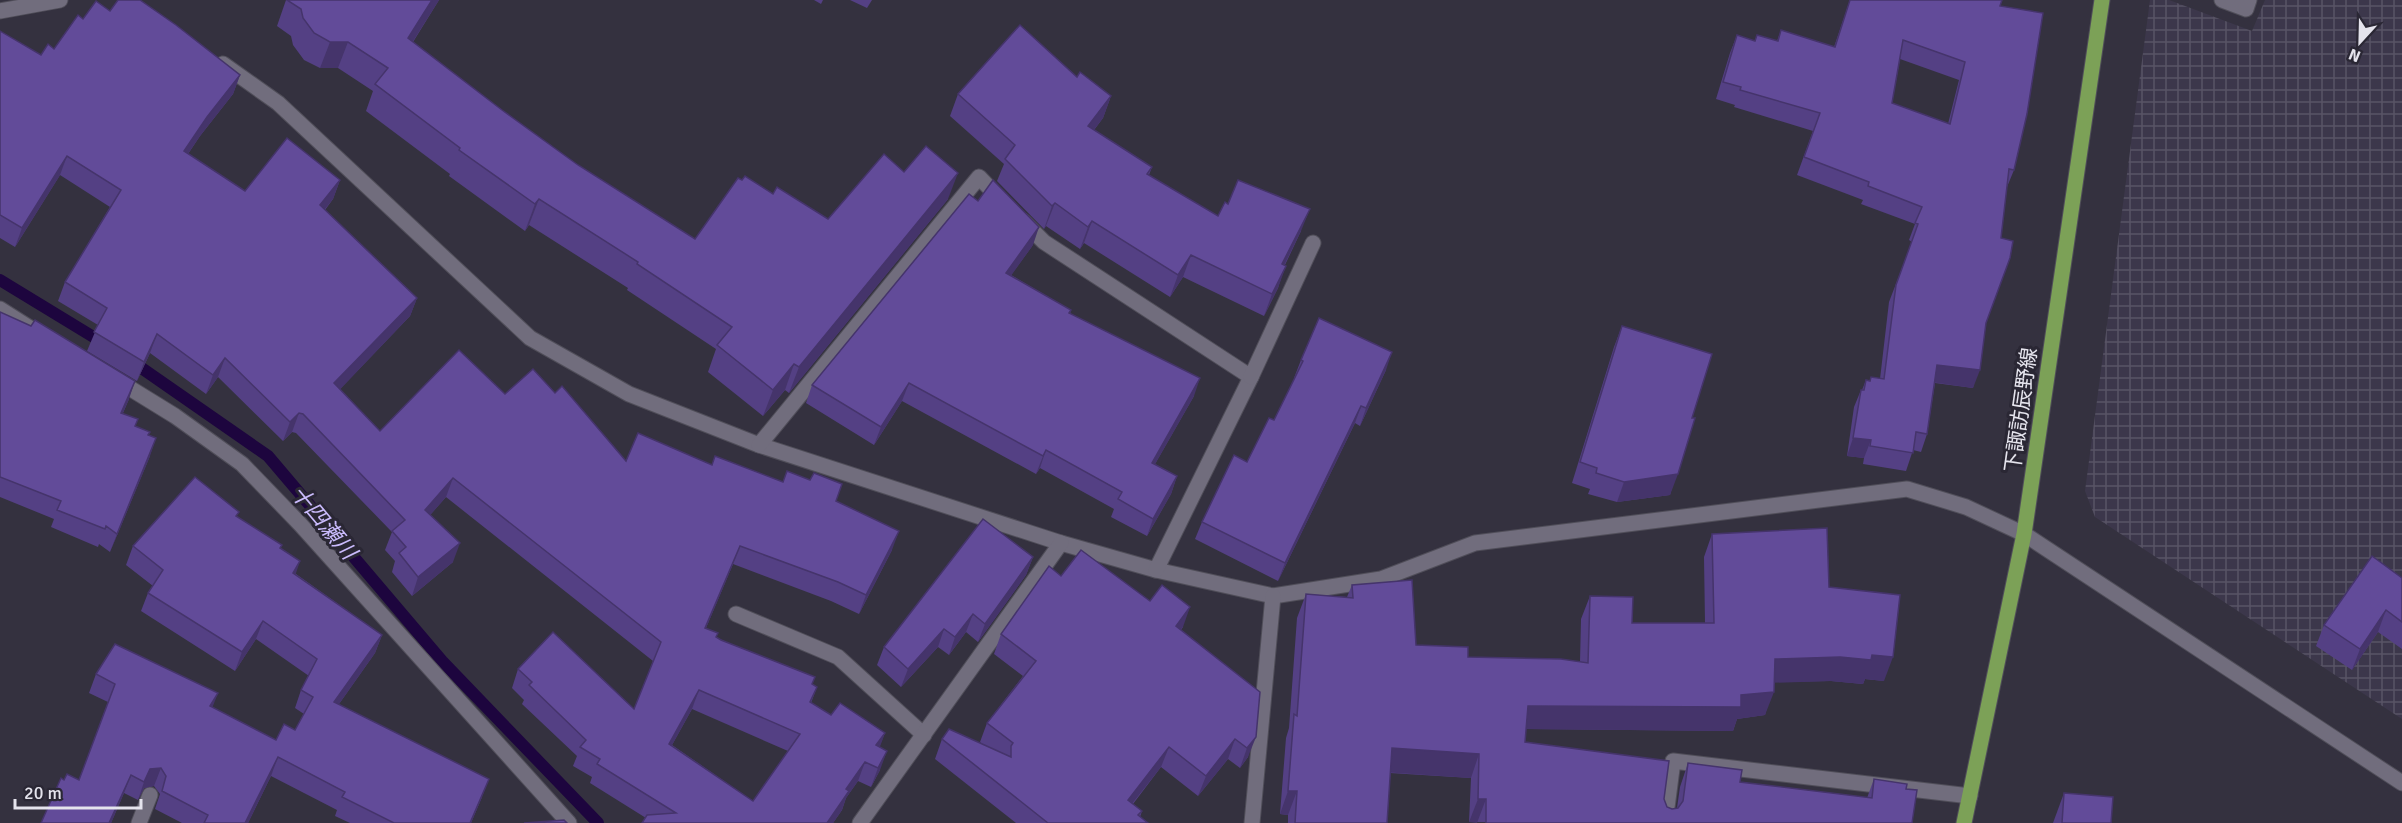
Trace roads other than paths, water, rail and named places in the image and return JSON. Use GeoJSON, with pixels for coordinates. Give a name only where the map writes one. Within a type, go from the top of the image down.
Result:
{"type":"FeatureCollection","features":[{"type":"Feature","properties":{"kind":"main road","name":"下諏訪辰野線"},"geometry":{"type":"LineString","coordinates":[[1964,823],[2024,534],[2102,0]]}},
{"type":"Feature","properties":{"kind":"street"},"geometry":{"type":"LineString","coordinates":[[0,11],[60,0]]}},
{"type":"Feature","properties":{"kind":"street"},"geometry":{"type":"LineString","coordinates":[[2222,0],[2246,9],[2249,0]]}},
{"type":"Feature","properties":{"kind":"street"},"geometry":{"type":"LineString","coordinates":[[210,55],[278,103],[530,338],[629,394],[759,445],[1061,543],[1156,570],[1273,596],[1381,579],[1475,543],[1907,489],[1966,507],[2024,534],[2402,783]]}},
{"type":"Feature","properties":{"kind":"street"},"geometry":{"type":"LineString","coordinates":[[759,445],[979,177],[1044,242],[1251,377]]}},
{"type":"Feature","properties":{"kind":"street"},"geometry":{"type":"LineString","coordinates":[[1156,570],[1251,377],[1313,243]]}},
{"type":"Feature","properties":{"kind":"street"},"geometry":{"type":"LineString","coordinates":[[0,309],[49,339]]}},
{"type":"Feature","properties":{"kind":"street"},"geometry":{"type":"LineString","coordinates":[[107,374],[175,416],[242,464],[300,524],[568,823]]}},
{"type":"Feature","properties":{"kind":"street"},"geometry":{"type":"LineString","coordinates":[[860,823],[1061,543]]}},
{"type":"Feature","properties":{"kind":"street"},"geometry":{"type":"LineString","coordinates":[[1252,823],[1273,596]]}},
{"type":"Feature","properties":{"kind":"street"},"geometry":{"type":"LineString","coordinates":[[736,614],[838,657],[924,735]]}},
{"type":"Feature","properties":{"kind":"street"},"geometry":{"type":"LineString","coordinates":[[1665,823],[1673,761],[1970,796]]}},
{"type":"Feature","properties":{"kind":"street"},"geometry":{"type":"LineString","coordinates":[[139,823],[150,795]]}},
{"type":"Feature","properties":{"kind":"waterway","name":"十四瀬川"},"geometry":{"type":"LineString","coordinates":[[0,280],[105,344]]}},
{"type":"Feature","properties":{"kind":"waterway","name":"十四瀬川"},"geometry":{"type":"LineString","coordinates":[[130,360],[268,456],[442,661],[598,823]]}}]}
